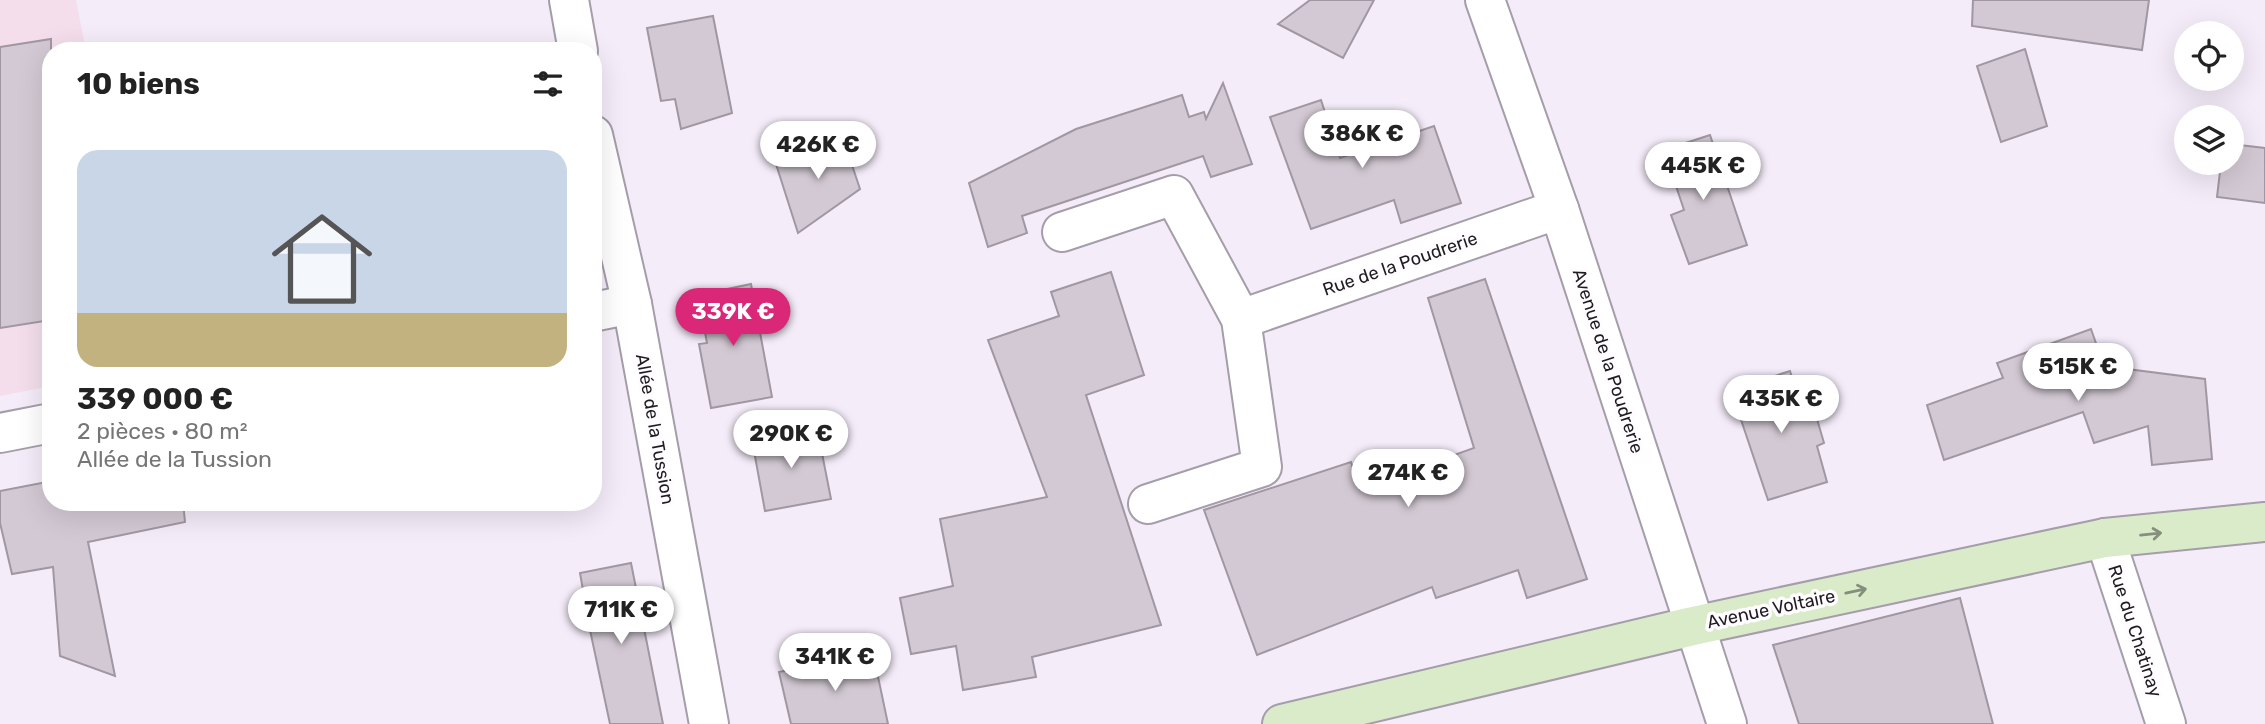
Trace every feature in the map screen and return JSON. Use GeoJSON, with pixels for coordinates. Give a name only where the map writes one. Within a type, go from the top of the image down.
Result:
{"type":"FeatureCollection","features":[{"type":"Feature","properties":{"kind":"street"},"geometry":{"type":"LineString","coordinates":[[569,0],[576,42]]}},
{"type":"Feature","properties":{"kind":"street","name":"Avenue de la Poudrerie"},"geometry":{"type":"LineString","coordinates":[[1485,0],[1559,209],[1727,724]]}},
{"type":"Feature","properties":{"kind":"street","name":"Allée de la Tussion"},"geometry":{"type":"LineString","coordinates":[[602,174],[632,304],[709,724]]}},
{"type":"Feature","properties":{"kind":"street"},"geometry":{"type":"LineString","coordinates":[[1062,232],[1174,195],[1241,319],[1262,467],[1148,504]]}},
{"type":"Feature","properties":{"kind":"street","name":"Rue de la Poudrerie"},"geometry":{"type":"LineString","coordinates":[[1241,319],[1559,209]]}},
{"type":"Feature","properties":{"kind":"street"},"geometry":{"type":"LineString","coordinates":[[602,310],[632,304]]}},
{"type":"Feature","properties":{"kind":"street"},"geometry":{"type":"LineString","coordinates":[[0,433],[42,425]]}},
{"type":"Feature","properties":{"kind":"street","name":"Avenue Voltaire"},"geometry":{"type":"LineString","coordinates":[[1282,724],[1693,626],[2105,538],[2265,522]]}},
{"type":"Feature","properties":{"kind":"street","name":"Rue du Chatinay"},"geometry":{"type":"LineString","coordinates":[[2105,538],[2166,724]]}},
{"type":"Feature","properties":{"kind":"shaded area"},"geometry":{"type":"Polygon","coordinates":[[[0,0],[76,0],[84,42],[42,42],[42,388],[0,396],[0,0]]]}},
{"type":"Feature","properties":{"kind":"building"},"geometry":{"type":"Polygon","coordinates":[[[1310,0],[1374,0],[1343,58],[1278,24],[1310,0]]]}},
{"type":"Feature","properties":{"kind":"building"},"geometry":{"type":"Polygon","coordinates":[[[1973,0],[2149,0],[2142,50],[1972,26],[1973,0]]]}},
{"type":"Feature","properties":{"kind":"building"},"geometry":{"type":"Polygon","coordinates":[[[713,16],[732,113],[681,129],[675,99],[661,101],[647,28],[713,16]]]}},
{"type":"Feature","properties":{"kind":"building"},"geometry":{"type":"Polygon","coordinates":[[[51,39],[51,42],[42,42],[42,321],[0,328],[0,47],[51,39]]]}},
{"type":"Feature","properties":{"kind":"building"},"geometry":{"type":"Polygon","coordinates":[[[2025,49],[2047,126],[2001,142],[1977,66],[2025,49]]]}},
{"type":"Feature","properties":{"kind":"building"},"geometry":{"type":"Polygon","coordinates":[[[1223,83],[1252,164],[1211,177],[1203,156],[1022,216],[1027,233],[988,247],[969,183],[1076,129],[1182,95],[1189,117],[1204,112],[1206,119],[1223,83]]]}},
{"type":"Feature","properties":{"kind":"building"},"geometry":{"type":"Polygon","coordinates":[[[1321,100],[1340,158],[1434,126],[1461,203],[1401,223],[1394,200],[1311,229],[1270,117],[1321,100]]]}},
{"type":"Feature","properties":{"kind":"building"},"geometry":{"type":"Polygon","coordinates":[[[842,135],[860,189],[798,233],[776,164],[842,135]]]}},
{"type":"Feature","properties":{"kind":"building"},"geometry":{"type":"Polygon","coordinates":[[[1710,135],[1747,245],[1689,264],[1671,215],[1684,210],[1664,150],[1710,135]]]}},
{"type":"Feature","properties":{"kind":"building"},"geometry":{"type":"Polygon","coordinates":[[[2244,146],[2265,148],[2265,203],[2217,197],[2220,175],[2244,175],[2244,146]]]}},
{"type":"Feature","properties":{"kind":"building"},"geometry":{"type":"Polygon","coordinates":[[[1111,272],[1144,375],[1086,395],[1161,625],[1032,657],[1036,677],[963,690],[956,646],[911,654],[900,598],[953,586],[940,519],[1047,497],[988,340],[1059,316],[1051,292],[1111,272]]]}},
{"type":"Feature","properties":{"kind":"building"},"geometry":{"type":"Polygon","coordinates":[[[1485,279],[1587,579],[1527,598],[1518,570],[1436,598],[1432,587],[1257,655],[1204,510],[1351,462],[1360,489],[1474,448],[1428,298],[1485,279]]]}},
{"type":"Feature","properties":{"kind":"building"},"geometry":{"type":"Polygon","coordinates":[[[751,284],[772,397],[711,408],[699,344],[707,343],[698,295],[751,284]]]}},
{"type":"Feature","properties":{"kind":"building"},"geometry":{"type":"Polygon","coordinates":[[[2091,329],[2104,366],[2205,379],[2212,459],[2152,465],[2148,426],[2094,443],[2083,412],[1944,460],[1927,405],[2003,378],[1997,363],[2091,329]]]}},
{"type":"Feature","properties":{"kind":"building"},"geometry":{"type":"Polygon","coordinates":[[[1790,371],[1801,405],[1812,402],[1824,443],[1817,446],[1827,482],[1768,500],[1731,390],[1790,371]]]}},
{"type":"Feature","properties":{"kind":"building"},"geometry":{"type":"Polygon","coordinates":[[[817,428],[831,499],[765,511],[752,440],[817,428]]]}},
{"type":"Feature","properties":{"kind":"building"},"geometry":{"type":"Polygon","coordinates":[[[42,483],[42,511],[184,511],[185,522],[88,542],[115,676],[60,656],[53,567],[12,574],[0,523],[0,491],[42,483]]]}},
{"type":"Feature","properties":{"kind":"building"},"geometry":{"type":"Polygon","coordinates":[[[631,563],[663,724],[610,724],[590,630],[580,573],[631,563]]]}},
{"type":"Feature","properties":{"kind":"building"},"geometry":{"type":"Polygon","coordinates":[[[1960,598],[1993,724],[1799,724],[1773,645],[1960,598]]]}},
{"type":"Feature","properties":{"kind":"building"},"geometry":{"type":"Polygon","coordinates":[[[873,653],[888,724],[791,724],[779,672],[873,653]]]}}]}
